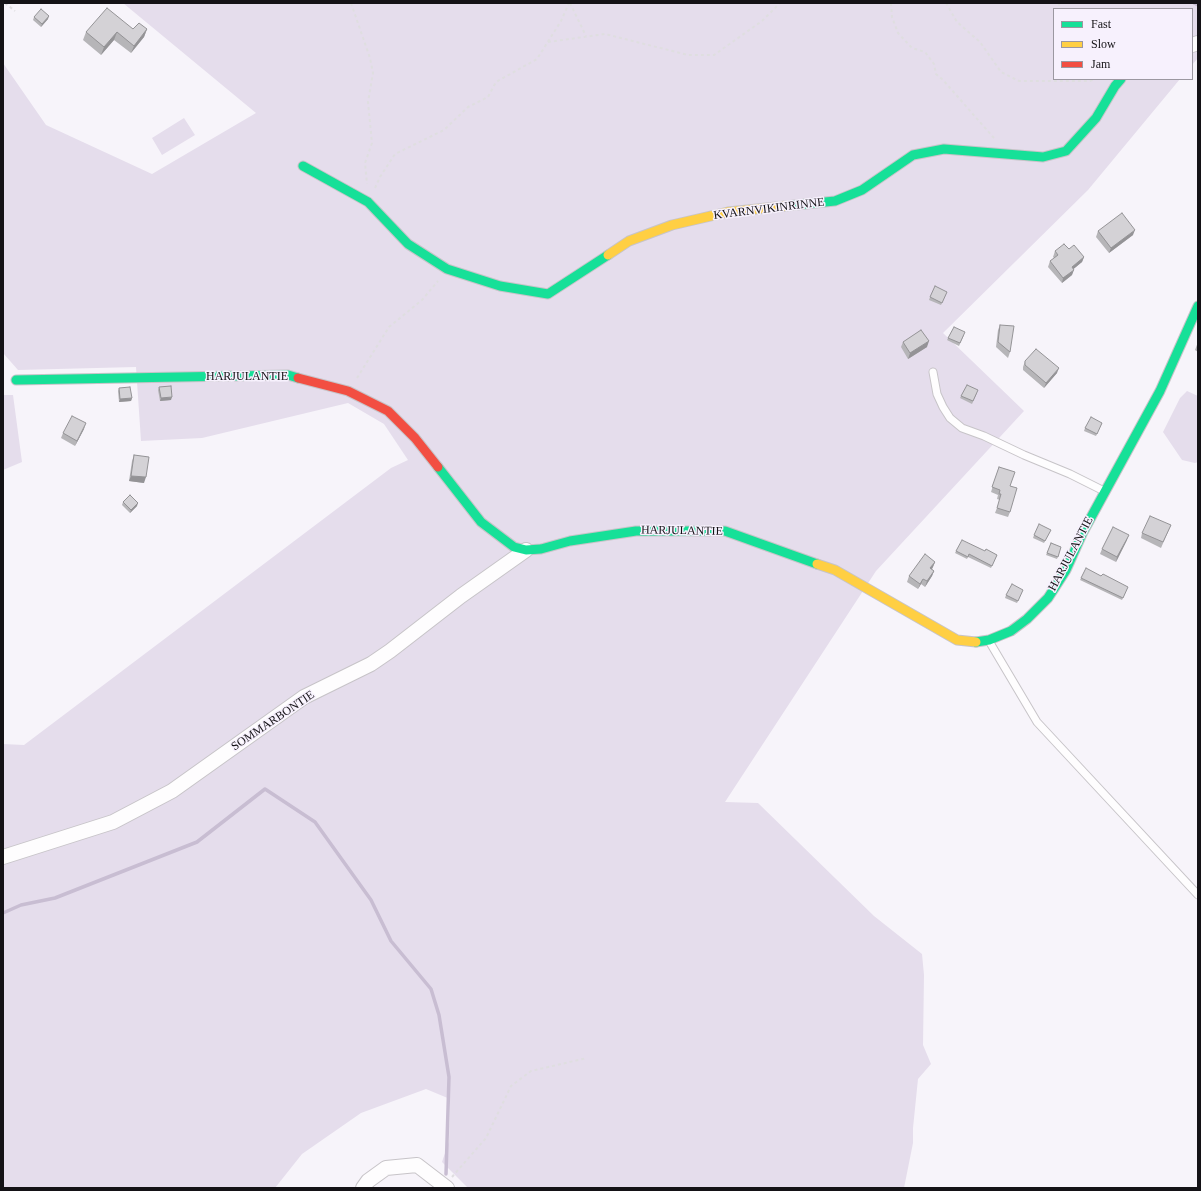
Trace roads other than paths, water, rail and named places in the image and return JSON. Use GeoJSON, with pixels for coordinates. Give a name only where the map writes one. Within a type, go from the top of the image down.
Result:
{"type":"FeatureCollection","features":[{"type":"Feature","properties":{"kind":"street","name":"KVARNVIKINRINNE"},"geometry":{"type":"LineString","coordinates":[[303,166],[368,202],[408,244],[447,269],[500,286],[548,294],[629,241],[672,225],[728,212],[835,201],[862,190],[913,155],[944,149],[1043,157],[1066,151],[1096,118],[1120,80]]}},
{"type":"Feature","properties":{"kind":"street","name":"HARJULANTIE"},"geometry":{"type":"LineString","coordinates":[[16,380],[288,375],[348,391],[388,411],[414,438],[481,522],[514,547],[526,550],[541,549],[570,541],[636,531],[725,531],[835,570],[957,640],[972,642],[989,640],[1011,631],[1027,619],[1048,598],[1066,570],[1083,532],[1160,391],[1198,306]]}},
{"type":"Feature","properties":{"kind":"street","name":"SOMMARBONTIE"},"geometry":{"type":"LineString","coordinates":[[3,857],[113,822],[172,791],[304,697],[384,656],[461,596],[526,550]]}},
{"type":"Feature","properties":{"kind":"street"},"geometry":{"type":"LineString","coordinates":[[363,1188],[368,1181],[386,1168],[417,1165],[446,1187]]}},
{"type":"Feature","properties":{"kind":"lane"},"geometry":{"type":"LineString","coordinates":[[933,372],[938,394],[943,407],[950,418],[962,428],[984,436],[1024,455],[1070,474],[1105,492]]}},
{"type":"Feature","properties":{"kind":"lane"},"geometry":{"type":"LineString","coordinates":[[989,640],[1037,722],[1198,895]]}},
{"type":"Feature","properties":{"kind":"waterway"},"geometry":{"type":"LineString","coordinates":[[1194,3],[1198,5]]}},
{"type":"Feature","properties":{"kind":"waterway"},"geometry":{"type":"LineString","coordinates":[[3,913],[21,905],[55,898],[197,842],[265,789],[315,822],[371,900],[391,941],[431,989],[439,1015],[449,1077],[446,1174]]}}]}
